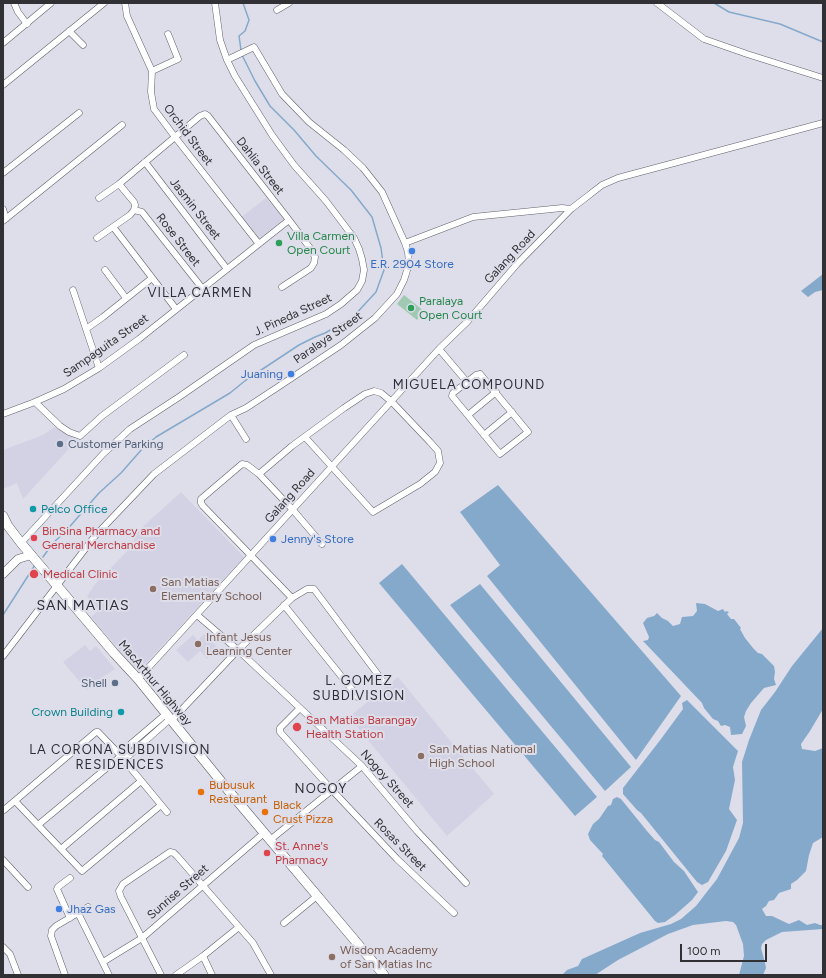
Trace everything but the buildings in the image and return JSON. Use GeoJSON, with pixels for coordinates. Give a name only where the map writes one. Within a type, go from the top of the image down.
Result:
{"type":"FeatureCollection","features":[{"type":"Feature","properties":{"kind":"highway","name":"MacArthur Highway"},"geometry":{"type":"LineString","coordinates":[[3,516],[5,526],[22,543],[138,679],[267,837],[384,975]]}},
{"type":"Feature","properties":{"kind":"main road"},"geometry":{"type":"LineString","coordinates":[[12,564],[22,543]]}},
{"type":"Feature","properties":{"kind":"main road"},"geometry":{"type":"LineString","coordinates":[[3,574],[18,559],[31,555]]}},
{"type":"Feature","properties":{"kind":"street"},"geometry":{"type":"LineString","coordinates":[[14,3],[18,12],[27,24]]}},
{"type":"Feature","properties":{"kind":"street"},"geometry":{"type":"LineString","coordinates":[[3,43],[51,3]]}},
{"type":"Feature","properties":{"kind":"street"},"geometry":{"type":"LineString","coordinates":[[3,85],[104,3]]}},
{"type":"Feature","properties":{"kind":"street","name":"Orchid Street"},"geometry":{"type":"LineString","coordinates":[[124,3],[126,16],[152,71],[151,92],[154,109],[175,138],[259,244]]}},
{"type":"Feature","properties":{"kind":"street","name":"J. Pineda Street"},"geometry":{"type":"LineString","coordinates":[[22,543],[107,450],[130,429],[180,397],[254,345],[331,311],[352,295],[362,281],[364,270],[362,259],[354,238],[326,201],[294,165],[272,136],[244,92],[227,60],[219,33],[215,3]]}},
{"type":"Feature","properties":{"kind":"street"},"geometry":{"type":"LineString","coordinates":[[277,10],[289,3]]}},
{"type":"Feature","properties":{"kind":"street"},"geometry":{"type":"LineString","coordinates":[[657,3],[704,39],[823,78]]}},
{"type":"Feature","properties":{"kind":"street"},"geometry":{"type":"LineString","coordinates":[[69,31],[83,45]]}},
{"type":"Feature","properties":{"kind":"street"},"geometry":{"type":"LineString","coordinates":[[152,71],[178,59],[168,34]]}},
{"type":"Feature","properties":{"kind":"street","name":"Paralaya Street"},"geometry":{"type":"LineString","coordinates":[[3,656],[95,536],[154,474],[231,415],[246,408],[341,345],[375,318],[397,294],[404,280],[408,264],[408,252],[405,243],[382,192],[363,168],[344,150],[309,122],[282,94],[254,47],[227,60]]}},
{"type":"Feature","properties":{"kind":"street"},"geometry":{"type":"LineString","coordinates":[[3,173],[79,113]]}},
{"type":"Feature","properties":{"kind":"street","name":"Dahlia Street"},"geometry":{"type":"LineString","coordinates":[[99,198],[119,184],[200,116],[203,114],[208,116],[310,248],[315,257],[311,268],[282,288]]}},
{"type":"Feature","properties":{"kind":"street","name":"Galang Road"},"geometry":{"type":"LineString","coordinates":[[138,679],[439,349],[467,322],[517,264],[571,209],[602,185],[618,178],[823,123]]}},
{"type":"Feature","properties":{"kind":"street"},"geometry":{"type":"LineString","coordinates":[[4,220],[122,125]]}},
{"type":"Feature","properties":{"kind":"street","name":"Jasmin Street"},"geometry":{"type":"LineString","coordinates":[[145,162],[227,269]]}},
{"type":"Feature","properties":{"kind":"street","name":"Rose Street"},"geometry":{"type":"LineString","coordinates":[[119,184],[134,202],[134,210],[142,212],[202,288]]}},
{"type":"Feature","properties":{"kind":"street"},"geometry":{"type":"LineString","coordinates":[[405,243],[473,217],[562,208],[571,209]]}},
{"type":"Feature","properties":{"kind":"street"},"geometry":{"type":"LineString","coordinates":[[3,209],[4,220]]}},
{"type":"Feature","properties":{"kind":"street"},"geometry":{"type":"LineString","coordinates":[[97,238],[114,228],[134,210]]}},
{"type":"Feature","properties":{"kind":"street","name":"Sampaguita Street"},"geometry":{"type":"LineString","coordinates":[[3,414],[36,402],[64,389],[99,368],[139,339],[288,220]]}},
{"type":"Feature","properties":{"kind":"street"},"geometry":{"type":"LineString","coordinates":[[114,228],[176,309]]}},
{"type":"Feature","properties":{"kind":"street"},"geometry":{"type":"LineString","coordinates":[[105,270],[126,298]]}},
{"type":"Feature","properties":{"kind":"street"},"geometry":{"type":"LineString","coordinates":[[86,329],[152,278]]}},
{"type":"Feature","properties":{"kind":"street"},"geometry":{"type":"LineString","coordinates":[[73,290],[99,368]]}},
{"type":"Feature","properties":{"kind":"street"},"geometry":{"type":"LineString","coordinates":[[439,349],[467,382]]}},
{"type":"Feature","properties":{"kind":"street"},"geometry":{"type":"LineString","coordinates":[[36,402],[60,426],[73,434],[80,436],[102,416],[184,355]]}},
{"type":"Feature","properties":{"kind":"street"},"geometry":{"type":"LineString","coordinates":[[480,374],[528,432],[500,454],[452,396],[453,393],[467,382],[476,375],[480,374]]}},
{"type":"Feature","properties":{"kind":"street"},"geometry":{"type":"LineString","coordinates":[[259,474],[305,436],[365,394],[377,391],[392,402],[438,451],[440,463],[435,472],[420,484],[372,512],[305,436]]}},
{"type":"Feature","properties":{"kind":"street"},"geometry":{"type":"LineString","coordinates":[[468,415],[496,392]]}},
{"type":"Feature","properties":{"kind":"street"},"geometry":{"type":"LineString","coordinates":[[484,435],[512,412]]}},
{"type":"Feature","properties":{"kind":"street"},"geometry":{"type":"LineString","coordinates":[[231,415],[246,439]]}},
{"type":"Feature","properties":{"kind":"street"},"geometry":{"type":"LineString","coordinates":[[292,598],[202,506],[200,501],[242,464],[247,465],[259,474],[322,544]]}},
{"type":"Feature","properties":{"kind":"street"},"geometry":{"type":"LineString","coordinates":[[38,825],[169,718],[284,605],[307,589],[314,589],[382,680]]}},
{"type":"Feature","properties":{"kind":"street"},"geometry":{"type":"LineString","coordinates":[[284,605],[358,698]]}},
{"type":"Feature","properties":{"kind":"street","name":"Nogoy Street"},"geometry":{"type":"LineString","coordinates":[[197,615],[238,650],[362,766],[417,830],[466,883]]}},
{"type":"Feature","properties":{"kind":"street","name":"Rosas Street"},"geometry":{"type":"LineString","coordinates":[[300,708],[280,728],[280,732],[332,790],[398,859],[454,913]]}},
{"type":"Feature","properties":{"kind":"street"},"geometry":{"type":"LineString","coordinates":[[4,810],[94,732],[98,732],[167,812]]}},
{"type":"Feature","properties":{"kind":"street","name":"Sunrise Street"},"geometry":{"type":"LineString","coordinates":[[103,962],[142,938],[203,885],[332,790],[362,766]]}},
{"type":"Feature","properties":{"kind":"street"},"geometry":{"type":"LineString","coordinates":[[61,849],[141,781]]}},
{"type":"Feature","properties":{"kind":"street"},"geometry":{"type":"LineString","coordinates":[[15,801],[82,872],[161,805]]}},
{"type":"Feature","properties":{"kind":"street"},"geometry":{"type":"LineString","coordinates":[[161,975],[121,897],[120,891],[123,884],[170,852],[177,856],[256,947],[271,975]]}},
{"type":"Feature","properties":{"kind":"street"},"geometry":{"type":"LineString","coordinates":[[3,860],[28,887]]}},
{"type":"Feature","properties":{"kind":"street"},"geometry":{"type":"LineString","coordinates":[[70,878],[57,889],[70,918]]}},
{"type":"Feature","properties":{"kind":"street"},"geometry":{"type":"LineString","coordinates":[[284,923],[317,896]]}},
{"type":"Feature","properties":{"kind":"street"},"geometry":{"type":"LineString","coordinates":[[65,975],[51,936],[52,930],[56,926],[88,907]]}},
{"type":"Feature","properties":{"kind":"street"},"geometry":{"type":"LineString","coordinates":[[78,913],[109,975]]}},
{"type":"Feature","properties":{"kind":"street"},"geometry":{"type":"LineString","coordinates":[[176,975],[239,927]]}},
{"type":"Feature","properties":{"kind":"street"},"geometry":{"type":"LineString","coordinates":[[3,947],[10,954],[18,975]]}},
{"type":"Feature","properties":{"kind":"street"},"geometry":{"type":"LineString","coordinates":[[202,956],[212,975]]}},
{"type":"Feature","properties":{"kind":"shaded area"},"geometry":{"type":"Polygon","coordinates":[[[266,198],[284,219],[257,240],[240,218],[266,198]]]}},
{"type":"Feature","properties":{"kind":"shaded area"},"geometry":{"type":"Polygon","coordinates":[[[59,424],[77,440],[23,499],[17,483],[3,489],[3,450],[43,435],[59,424]]]}},
{"type":"Feature","properties":{"kind":"shaded area","name":"San Matias Elementary School"},"geometry":{"type":"Polygon","coordinates":[[[181,492],[244,557],[141,669],[137,670],[91,617],[99,610],[87,596],[96,583],[132,546],[137,532],[181,492]]]}},
{"type":"Feature","properties":{"kind":"shaded area","name":"Infant Jesus Learning Center"},"geometry":{"type":"Polygon","coordinates":[[[204,634],[218,648],[207,659],[200,651],[188,662],[176,650],[193,635],[198,640],[204,634]]]}},
{"type":"Feature","properties":{"kind":"shaded area"},"geometry":{"type":"Polygon","coordinates":[[[85,645],[90,651],[96,646],[115,669],[95,682],[87,690],[63,662],[85,645]]]}},
{"type":"Feature","properties":{"kind":"shaded area","name":"San Matias National High School"},"geometry":{"type":"Polygon","coordinates":[[[398,677],[494,794],[447,836],[349,717],[398,677]]]}},
{"type":"Feature","properties":{"kind":"green space","name":"Paralaya Open Court"},"geometry":{"type":"Polygon","coordinates":[[[404,295],[424,311],[417,320],[397,304],[404,295]]]}},
{"type":"Feature","properties":{"kind":"water"},"geometry":{"type":"Polygon","coordinates":[[[823,274],[823,290],[815,292],[808,297],[801,291],[823,274]]]}},
{"type":"Feature","properties":{"kind":"water"},"geometry":{"type":"Polygon","coordinates":[[[498,485],[681,696],[636,760],[487,576],[500,565],[460,512],[498,485]]]}},
{"type":"Feature","properties":{"kind":"water"},"geometry":{"type":"Polygon","coordinates":[[[402,564],[597,797],[575,816],[379,583],[402,564]]]}},
{"type":"Feature","properties":{"kind":"water"},"geometry":{"type":"Polygon","coordinates":[[[480,584],[631,767],[605,791],[450,605],[480,584]]]}},
{"type":"Feature","properties":{"kind":"water"},"geometry":{"type":"Polygon","coordinates":[[[696,603],[705,604],[718,611],[723,609],[725,612],[729,612],[727,614],[731,619],[734,619],[741,628],[740,629],[745,638],[753,648],[758,653],[762,654],[774,666],[774,679],[776,685],[764,688],[751,703],[744,717],[746,726],[742,734],[731,735],[730,727],[725,725],[721,726],[718,721],[713,719],[702,703],[643,641],[648,640],[649,637],[643,623],[647,618],[654,616],[657,613],[673,626],[680,624],[682,617],[693,616],[697,611],[696,603]]]}},
{"type":"Feature","properties":{"kind":"water"},"geometry":{"type":"Polygon","coordinates":[[[823,628],[823,709],[801,744],[802,749],[815,751],[823,748],[823,837],[813,843],[806,871],[791,884],[791,889],[779,893],[774,900],[769,901],[762,909],[766,916],[772,916],[789,924],[799,920],[807,925],[815,923],[823,925],[823,929],[782,932],[766,940],[762,944],[761,948],[766,968],[763,975],[739,975],[744,956],[743,944],[736,925],[733,922],[726,921],[693,925],[668,934],[618,960],[595,975],[562,975],[567,970],[578,966],[582,959],[640,933],[671,924],[681,919],[696,906],[717,879],[739,838],[743,823],[742,762],[761,710],[792,666],[823,628]]]}},
{"type":"Feature","properties":{"kind":"water"},"geometry":{"type":"Polygon","coordinates":[[[687,700],[738,751],[733,767],[735,780],[729,809],[737,820],[726,851],[708,882],[702,885],[697,882],[641,813],[623,794],[623,788],[683,709],[682,703],[687,700]]]}},
{"type":"Feature","properties":{"kind":"water"},"geometry":{"type":"Polygon","coordinates":[[[617,797],[621,799],[647,831],[655,840],[659,842],[674,862],[684,871],[698,892],[692,900],[665,922],[658,923],[655,921],[602,856],[603,854],[590,840],[588,834],[593,824],[599,819],[608,806],[611,805],[613,799],[617,797]]]}},
{"type":"Feature","properties":{"kind":"waterway"},"geometry":{"type":"LineString","coordinates":[[241,50],[239,36],[245,31],[249,20],[243,3]]}},
{"type":"Feature","properties":{"kind":"waterway"},"geometry":{"type":"LineString","coordinates":[[714,3],[729,12],[780,24],[823,42]]}},
{"type":"Feature","properties":{"kind":"waterway"},"geometry":{"type":"LineString","coordinates":[[43,557],[53,543],[65,532],[99,493],[121,473],[143,448],[156,437],[230,393],[246,380],[299,345],[352,318],[376,292],[384,270],[381,248],[372,217],[351,190],[316,156],[294,130],[270,106],[242,55]]}},
{"type":"Feature","properties":{"kind":"waterway"},"geometry":{"type":"LineString","coordinates":[[3,615],[35,565]]}},
{"type":"Feature","properties":{"kind":"place","name":"Villa Carmen Open Court"},"geometry":{"type":"Point","coordinates":[279,243]}},
{"type":"Feature","properties":{"kind":"place","name":"E.R. 2904 Store"},"geometry":{"type":"Point","coordinates":[412,251]}},
{"type":"Feature","properties":{"kind":"place","name":"Paralaya Open Court"},"geometry":{"type":"Point","coordinates":[411,308]}},
{"type":"Feature","properties":{"kind":"place","name":"Juaning"},"geometry":{"type":"Point","coordinates":[291,374]}},
{"type":"Feature","properties":{"kind":"place","name":"Customer Parking"},"geometry":{"type":"Point","coordinates":[60,444]}},
{"type":"Feature","properties":{"kind":"place","name":"Pelco Office"},"geometry":{"type":"Point","coordinates":[33,509]}},
{"type":"Feature","properties":{"kind":"place","name":"BinSina Pharmacy and General Merchandise"},"geometry":{"type":"Point","coordinates":[34,538]}},
{"type":"Feature","properties":{"kind":"place","name":"Jenny's Store"},"geometry":{"type":"Point","coordinates":[273,539]}},
{"type":"Feature","properties":{"kind":"place","name":"Medical Clinic"},"geometry":{"type":"Point","coordinates":[34,574]}},
{"type":"Feature","properties":{"kind":"place","name":"San Matias Elementary School"},"geometry":{"type":"Point","coordinates":[153,589]}},
{"type":"Feature","properties":{"kind":"place","name":"Infant Jesus Learning Center"},"geometry":{"type":"Point","coordinates":[198,644]}},
{"type":"Feature","properties":{"kind":"place","name":"Shell"},"geometry":{"type":"Point","coordinates":[115,683]}},
{"type":"Feature","properties":{"kind":"place","name":"Crown Building"},"geometry":{"type":"Point","coordinates":[121,712]}},
{"type":"Feature","properties":{"kind":"place","name":"San Matias Barangay Health Station"},"geometry":{"type":"Point","coordinates":[297,727]}},
{"type":"Feature","properties":{"kind":"place","name":"San Matias National High School"},"geometry":{"type":"Point","coordinates":[421,756]}},
{"type":"Feature","properties":{"kind":"place","name":"Bubusuk Restaurant"},"geometry":{"type":"Point","coordinates":[201,792]}},
{"type":"Feature","properties":{"kind":"place","name":"Black Crust Pizza"},"geometry":{"type":"Point","coordinates":[265,812]}},
{"type":"Feature","properties":{"kind":"place","name":"St. Anne's Pharmacy"},"geometry":{"type":"Point","coordinates":[267,853]}},
{"type":"Feature","properties":{"kind":"place","name":"Jhaz Gas"},"geometry":{"type":"Point","coordinates":[59,909]}},
{"type":"Feature","properties":{"kind":"place","name":"Wisdom Academy of San Matias Inc"},"geometry":{"type":"Point","coordinates":[332,957]}},
{"type":"Feature","properties":{"kind":"district","name":"VILLA CARMEN"},"geometry":{"type":"Point","coordinates":[200,293]}},
{"type":"Feature","properties":{"kind":"district","name":"MIGUELA COMPOUND"},"geometry":{"type":"Point","coordinates":[469,385]}},
{"type":"Feature","properties":{"kind":"district","name":"SAN MATIAS"},"geometry":{"type":"Point","coordinates":[83,606]}},
{"type":"Feature","properties":{"kind":"district","name":"L. GOMEZ SUBDIVISION"},"geometry":{"type":"Point","coordinates":[359,688]}},
{"type":"Feature","properties":{"kind":"district","name":"LA CORONA SUBDIVISION RESIDENCES"},"geometry":{"type":"Point","coordinates":[120,758]}},
{"type":"Feature","properties":{"kind":"district","name":"NOGOY"},"geometry":{"type":"Point","coordinates":[321,789]}}]}
